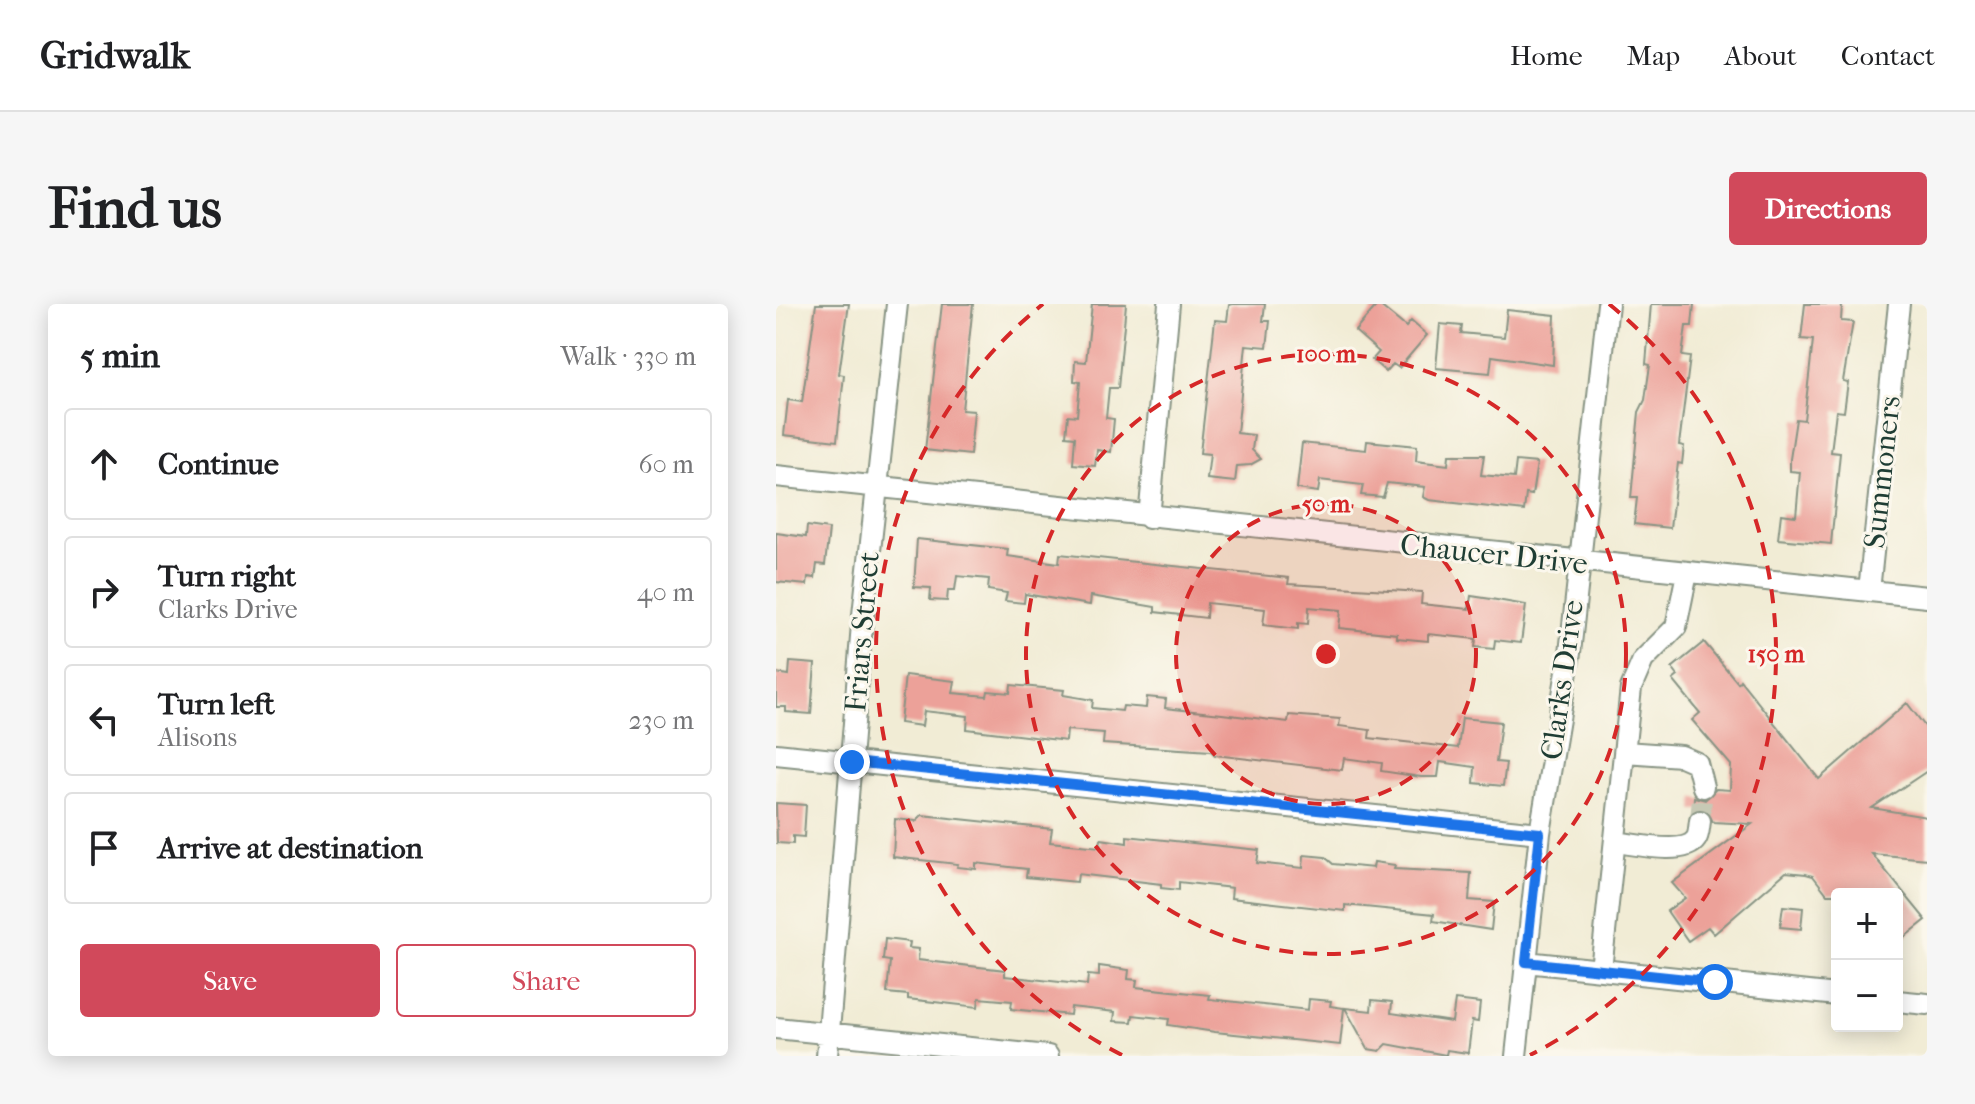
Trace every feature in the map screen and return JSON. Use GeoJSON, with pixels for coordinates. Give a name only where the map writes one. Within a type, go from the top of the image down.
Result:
{"type":"FeatureCollection","features":[{"type":"Feature","properties":{"kind":"street","name":"Friars Street"},"geometry":{"type":"LineString","coordinates":[[827,1056],[876,487],[897,304]]}},
{"type":"Feature","properties":{"kind":"street"},"geometry":{"type":"LineString","coordinates":[[1149,518],[1169,304]]}},
{"type":"Feature","properties":{"kind":"street","name":"Clarks Drive"},"geometry":{"type":"LineString","coordinates":[[1516,1056],[1540,833],[1570,653],[1608,304]]}},
{"type":"Feature","properties":{"kind":"street","name":"Summoners"},"geometry":{"type":"LineString","coordinates":[[1869,591],[1899,304]]}},
{"type":"Feature","properties":{"kind":"street","name":"Chaucer Drive"},"geometry":{"type":"LineString","coordinates":[[776,476],[1149,518],[1927,597]]}},
{"type":"Feature","properties":{"kind":"street"},"geometry":{"type":"LineString","coordinates":[[1601,970],[1636,671],[1676,627],[1687,573]]}},
{"type":"Feature","properties":{"kind":"street"},"geometry":{"type":"LineString","coordinates":[[1625,752],[1681,756],[1697,763],[1703,787]]}},
{"type":"Feature","properties":{"kind":"street"},"geometry":{"type":"LineString","coordinates":[[776,754],[1540,833]]}},
{"type":"Feature","properties":{"kind":"street"},"geometry":{"type":"LineString","coordinates":[[1616,842],[1664,848],[1689,846],[1697,838],[1700,821]]}},
{"type":"Feature","properties":{"kind":"street"},"geometry":{"type":"LineString","coordinates":[[1526,962],[1831,994]]}},
{"type":"Feature","properties":{"kind":"street"},"geometry":{"type":"LineString","coordinates":[[1903,1002],[1927,1004]]}},
{"type":"Feature","properties":{"kind":"street"},"geometry":{"type":"LineString","coordinates":[[776,1028],[1048,1056]]}},
{"type":"Feature","properties":{"kind":"building"},"geometry":{"type":"Polygon","coordinates":[[[816,304],[849,304],[839,374],[844,375],[837,441],[784,435],[788,400],[802,402],[816,304]]]}},
{"type":"Feature","properties":{"kind":"building"},"geometry":{"type":"Polygon","coordinates":[[[942,304],[973,304],[962,410],[974,411],[970,455],[925,450],[942,304]]]}},
{"type":"Feature","properties":{"kind":"building"},"geometry":{"type":"Polygon","coordinates":[[[1092,304],[1126,304],[1118,388],[1109,388],[1106,418],[1114,419],[1111,452],[1097,450],[1095,466],[1073,464],[1075,437],[1066,436],[1068,415],[1077,416],[1080,382],[1074,381],[1075,361],[1086,362],[1092,304]]]}},
{"type":"Feature","properties":{"kind":"building"},"geometry":{"type":"Polygon","coordinates":[[[1265,304],[1263,321],[1270,321],[1267,347],[1246,345],[1237,433],[1254,435],[1252,450],[1261,459],[1250,465],[1237,466],[1235,482],[1207,479],[1210,454],[1200,453],[1215,320],[1227,321],[1229,305],[1265,304]]]}},
{"type":"Feature","properties":{"kind":"building"},"geometry":{"type":"Polygon","coordinates":[[[1378,304],[1406,327],[1411,321],[1427,335],[1399,368],[1393,364],[1386,372],[1372,360],[1379,352],[1355,331],[1378,304]]]}},
{"type":"Feature","properties":{"kind":"building"},"geometry":{"type":"Polygon","coordinates":[[[1651,304],[1694,304],[1692,326],[1686,326],[1682,356],[1690,357],[1679,445],[1684,446],[1682,464],[1678,463],[1670,528],[1634,524],[1637,498],[1631,498],[1639,412],[1645,400],[1650,365],[1646,364],[1651,304]]]}},
{"type":"Feature","properties":{"kind":"building"},"geometry":{"type":"Polygon","coordinates":[[[1805,304],[1842,304],[1841,321],[1853,322],[1843,381],[1848,382],[1844,412],[1836,411],[1831,452],[1840,453],[1831,544],[1778,539],[1781,514],[1796,516],[1800,472],[1790,471],[1790,459],[1796,419],[1804,420],[1813,340],[1801,339],[1805,304]]]}},
{"type":"Feature","properties":{"kind":"building"},"geometry":{"type":"Polygon","coordinates":[[[1507,310],[1555,315],[1553,365],[1492,356],[1490,373],[1436,368],[1440,324],[1462,326],[1461,333],[1504,337],[1507,310]]]}},
{"type":"Feature","properties":{"kind":"building"},"geometry":{"type":"Polygon","coordinates":[[[1367,441],[1417,446],[1416,461],[1448,465],[1449,455],[1484,455],[1481,475],[1514,478],[1516,461],[1537,463],[1532,495],[1526,494],[1524,511],[1429,500],[1423,497],[1425,487],[1387,483],[1383,497],[1361,495],[1363,485],[1320,480],[1318,492],[1297,489],[1302,443],[1366,450],[1367,441]]]}},
{"type":"Feature","properties":{"kind":"building"},"geometry":{"type":"Polygon","coordinates":[[[807,526],[829,529],[825,565],[817,564],[815,578],[808,577],[807,585],[776,582],[776,533],[806,537],[807,526]]]}},
{"type":"Feature","properties":{"kind":"building"},"geometry":{"type":"Polygon","coordinates":[[[917,539],[1008,549],[1007,556],[1059,563],[1060,554],[1289,578],[1288,584],[1422,592],[1421,604],[1469,609],[1471,596],[1526,605],[1521,643],[1495,640],[1494,649],[1475,647],[1476,639],[1428,634],[1428,641],[1397,638],[1397,634],[1339,628],[1341,610],[1309,607],[1308,624],[1298,623],[1298,629],[1263,625],[1265,609],[1207,603],[1206,618],[1155,612],[1155,607],[1091,596],[1090,605],[1025,594],[1024,603],[1005,601],[1007,593],[988,590],[989,579],[957,576],[955,590],[948,590],[947,601],[930,600],[931,588],[914,587],[917,539]]]}},
{"type":"Feature","properties":{"kind":"building"},"geometry":{"type":"Polygon","coordinates":[[[1704,642],[1738,683],[1740,680],[1819,779],[1907,703],[1927,729],[1927,771],[1872,808],[1927,817],[1927,859],[1872,854],[1900,888],[1831,888],[1831,894],[1827,894],[1813,876],[1786,872],[1714,934],[1708,927],[1688,941],[1667,911],[1685,898],[1672,883],[1752,824],[1713,822],[1707,810],[1693,810],[1694,797],[1705,800],[1716,789],[1730,790],[1731,765],[1692,720],[1700,713],[1673,680],[1678,676],[1672,668],[1704,642]]]}},
{"type":"Feature","properties":{"kind":"building"},"geometry":{"type":"Polygon","coordinates":[[[790,662],[815,664],[811,714],[786,712],[786,707],[776,707],[776,673],[789,675],[790,662]]]}},
{"type":"Feature","properties":{"kind":"building"},"geometry":{"type":"Polygon","coordinates":[[[905,675],[955,681],[953,693],[987,696],[988,691],[1010,693],[1011,685],[1064,690],[1063,695],[1093,700],[1092,708],[1122,711],[1123,706],[1146,708],[1147,697],[1166,699],[1165,708],[1288,722],[1289,715],[1340,719],[1339,726],[1370,730],[1369,738],[1458,748],[1462,718],[1501,722],[1496,762],[1506,763],[1503,786],[1474,783],[1475,767],[1440,762],[1438,777],[1421,777],[1381,771],[1382,763],[1344,758],[1342,770],[1215,755],[1211,751],[1103,744],[1104,733],[1067,730],[1066,741],[967,729],[968,716],[924,711],[922,726],[900,723],[905,675]]]}},
{"type":"Feature","properties":{"kind":"building"},"geometry":{"type":"Polygon","coordinates":[[[776,803],[806,805],[804,837],[793,836],[793,844],[777,843],[776,803]]]}},
{"type":"Feature","properties":{"kind":"building"},"geometry":{"type":"Polygon","coordinates":[[[922,815],[1052,829],[1050,842],[1100,847],[1101,839],[1127,843],[1127,836],[1259,850],[1257,863],[1303,868],[1304,855],[1325,857],[1333,864],[1373,868],[1374,862],[1395,865],[1394,869],[1471,873],[1469,900],[1494,902],[1491,930],[1433,921],[1434,914],[1345,905],[1345,911],[1231,898],[1232,888],[1179,882],[1179,890],[1161,888],[1161,884],[1078,874],[1077,882],[1026,877],[1027,869],[976,863],[976,869],[893,857],[895,819],[916,821],[922,815]]]}},
{"type":"Feature","properties":{"kind":"building"},"geometry":{"type":"Polygon","coordinates":[[[1903,892],[1926,920],[1903,938],[1903,892]]]}},
{"type":"Feature","properties":{"kind":"building"},"geometry":{"type":"Polygon","coordinates":[[[1783,906],[1803,908],[1801,929],[1780,927],[1783,906]]]}},
{"type":"Feature","properties":{"kind":"building"},"geometry":{"type":"Polygon","coordinates":[[[885,939],[910,942],[909,948],[919,949],[918,960],[1005,970],[1005,976],[1087,985],[1088,975],[1099,976],[1099,966],[1129,970],[1128,979],[1137,980],[1136,987],[1210,995],[1209,999],[1308,1010],[1309,999],[1331,1001],[1330,1006],[1344,1008],[1340,1045],[1215,1032],[1168,1025],[1169,1019],[1133,1015],[1132,1022],[1114,1021],[1115,1012],[1071,1007],[1070,1015],[1011,1009],[1012,1001],[979,998],[978,1007],[908,999],[908,995],[887,993],[890,961],[883,960],[885,939]]]}},
{"type":"Feature","properties":{"kind":"building"},"geometry":{"type":"Polygon","coordinates":[[[1372,1000],[1392,1002],[1391,1013],[1452,1022],[1455,1000],[1480,1003],[1478,1022],[1472,1021],[1468,1053],[1447,1050],[1446,1055],[1387,1044],[1380,1051],[1368,1049],[1345,1008],[1371,1011],[1372,1000]]]}},
{"type":"Feature","properties":{"kind":"tunnel"},"geometry":{"type":"LineString","coordinates":[[1700,821],[1703,787]]}},
{"type":"Feature","properties":{"kind":"route"},"geometry":{"type":"LineString","coordinates":[[852,762],[1540,833],[1526,962],[1715,982]]}}]}
